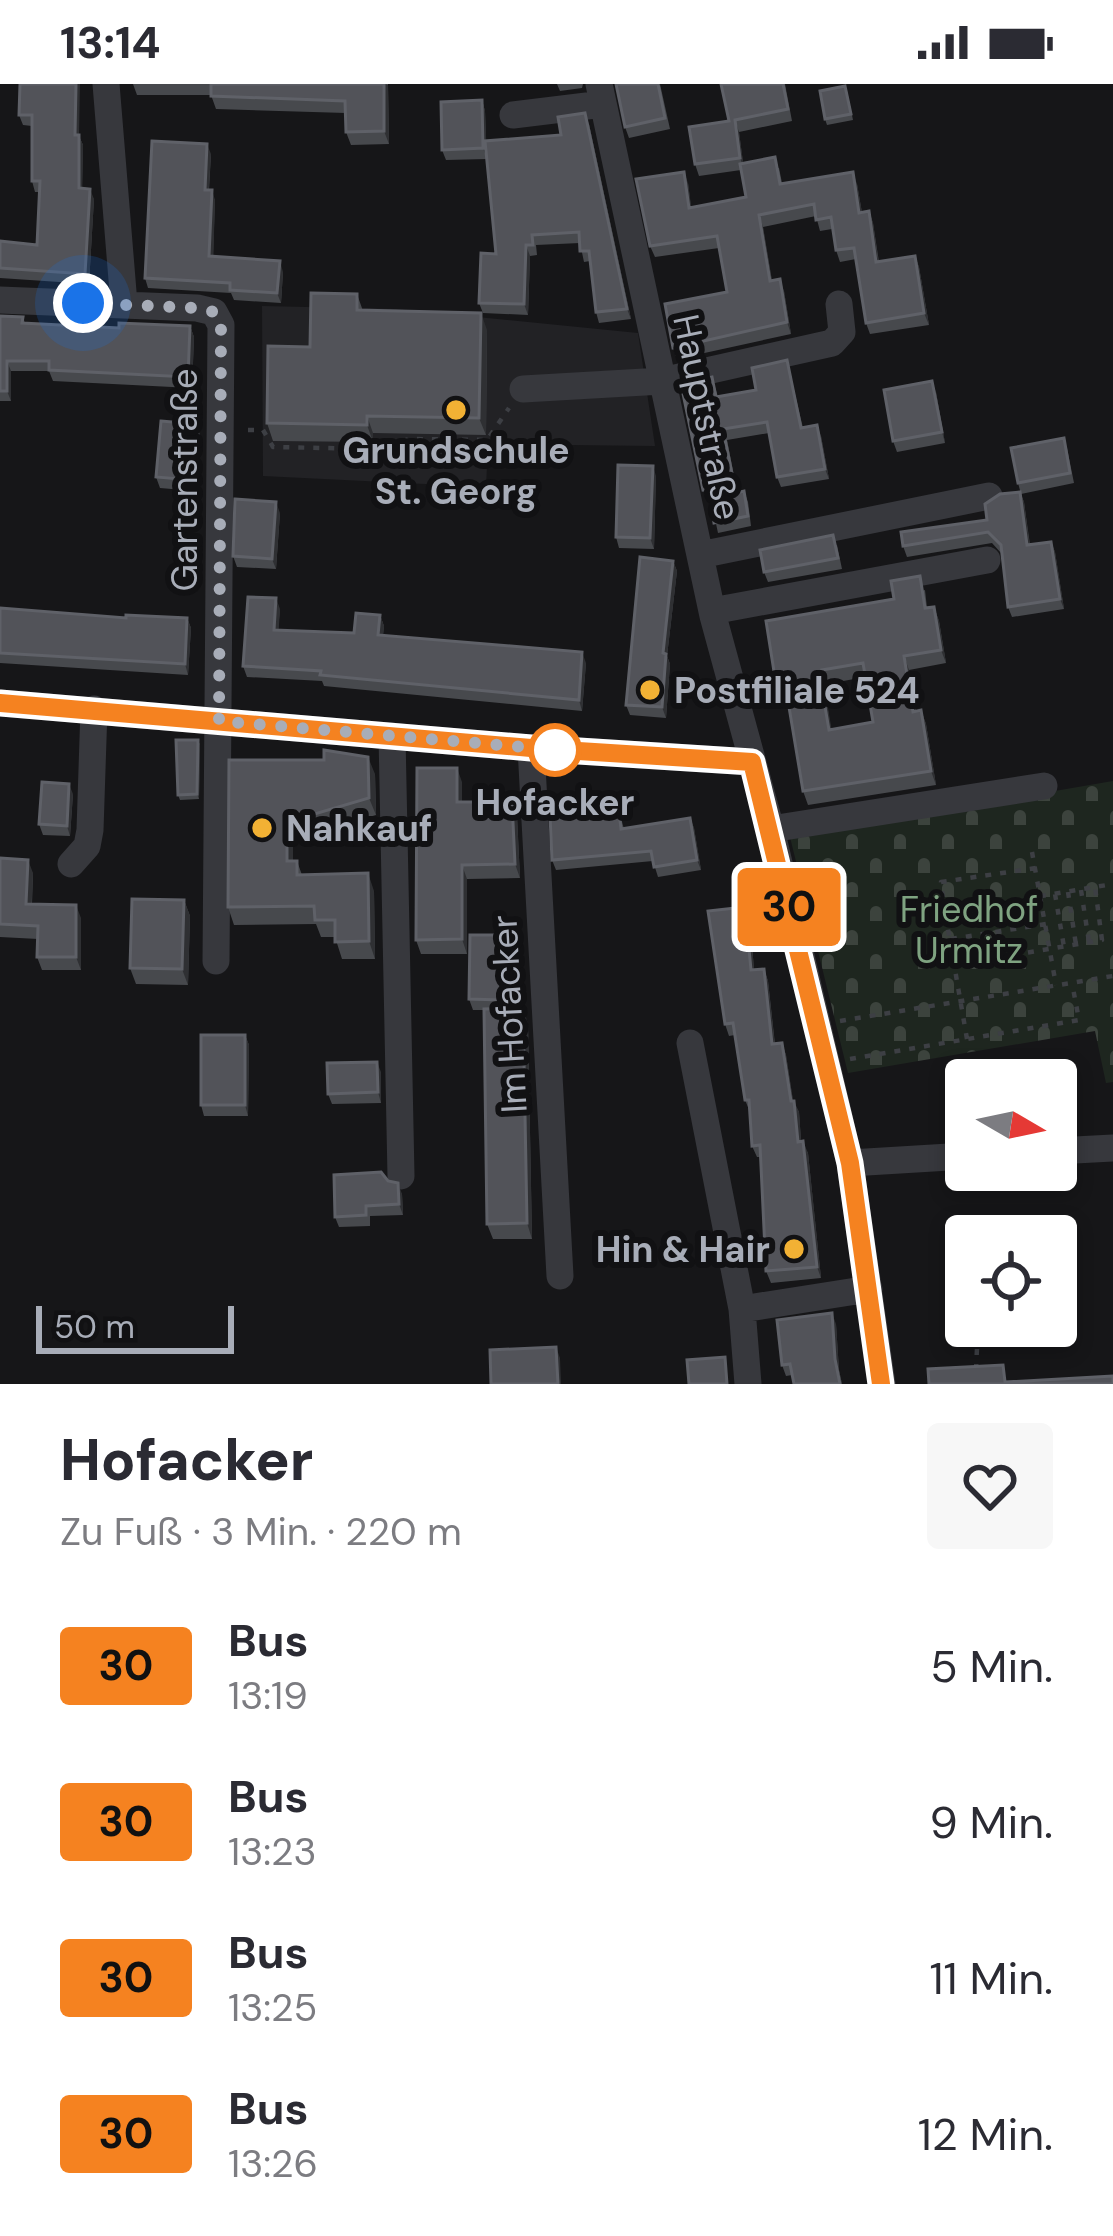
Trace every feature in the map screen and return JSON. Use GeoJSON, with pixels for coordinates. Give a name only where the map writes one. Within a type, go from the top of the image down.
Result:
{"type":"FeatureCollection","features":[{"type":"Feature","properties":{"kind":"street"},"geometry":{"type":"LineString","coordinates":[[106,84],[124,304]]}},
{"type":"Feature","properties":{"kind":"street"},"geometry":{"type":"LineString","coordinates":[[513,115],[601,94]]}},
{"type":"Feature","properties":{"kind":"street","name":"Hauptstraße"},"geometry":{"type":"LineString","coordinates":[[601,94],[712,611],[850,1163],[881,1384]]}},
{"type":"Feature","properties":{"kind":"street","name":"Gartenstraße"},"geometry":{"type":"LineString","coordinates":[[0,300],[197,308],[214,312],[221,325],[216,961]]}},
{"type":"Feature","properties":{"kind":"street"},"geometry":{"type":"LineString","coordinates":[[523,388],[662,381],[832,343],[842,332],[838,304]]}},
{"type":"Feature","properties":{"kind":"street"},"geometry":{"type":"LineString","coordinates":[[700,555],[989,496]]}},
{"type":"Feature","properties":{"kind":"street"},"geometry":{"type":"LineString","coordinates":[[712,611],[987,560]]}},
{"type":"Feature","properties":{"kind":"street"},"geometry":{"type":"LineString","coordinates":[[0,703],[752,762]]}},
{"type":"Feature","properties":{"kind":"street"},"geometry":{"type":"LineString","coordinates":[[71,863],[87,846],[94,710]]}},
{"type":"Feature","properties":{"kind":"street"},"geometry":{"type":"LineString","coordinates":[[392,736],[401,1176]]}},
{"type":"Feature","properties":{"kind":"street","name":"Im Hofacker"},"geometry":{"type":"LineString","coordinates":[[531,748],[560,1276]]}},
{"type":"Feature","properties":{"kind":"street"},"geometry":{"type":"LineString","coordinates":[[770,829],[1044,786]]}},
{"type":"Feature","properties":{"kind":"street"},"geometry":{"type":"LineString","coordinates":[[690,1043],[742,1310],[748,1384]]}},
{"type":"Feature","properties":{"kind":"street"},"geometry":{"type":"LineString","coordinates":[[1077,1150],[1113,1148]]}},
{"type":"Feature","properties":{"kind":"street"},"geometry":{"type":"LineString","coordinates":[[850,1163],[945,1157]]}},
{"type":"Feature","properties":{"kind":"street"},"geometry":{"type":"LineString","coordinates":[[742,1310],[869,1289]]}},
{"type":"Feature","properties":{"kind":"path"},"geometry":{"type":"LineString","coordinates":[[219,430],[263,430],[273,447],[373,449],[409,439],[487,440],[523,388]]}},
{"type":"Feature","properties":{"kind":"path"},"geometry":{"type":"LineString","coordinates":[[1032,851],[1056,985]]}},
{"type":"Feature","properties":{"kind":"path"},"geometry":{"type":"LineString","coordinates":[[967,1040],[941,882],[1036,868]]}},
{"type":"Feature","properties":{"kind":"path"},"geometry":{"type":"LineString","coordinates":[[945,912],[1113,884]]}},
{"type":"Feature","properties":{"kind":"path"},"geometry":{"type":"LineString","coordinates":[[954,965],[1102,940],[1095,887]]}},
{"type":"Feature","properties":{"kind":"path"},"geometry":{"type":"LineString","coordinates":[[1081,890],[1089,942]]}},
{"type":"Feature","properties":{"kind":"path"},"geometry":{"type":"LineString","coordinates":[[1068,892],[1076,945]]}},
{"type":"Feature","properties":{"kind":"path"},"geometry":{"type":"LineString","coordinates":[[1055,894],[1064,947]]}},
{"type":"Feature","properties":{"kind":"path"},"geometry":{"type":"LineString","coordinates":[[950,939],[1046,924]]}},
{"type":"Feature","properties":{"kind":"path"},"geometry":{"type":"LineString","coordinates":[[845,1040],[838,1021],[1113,976]]}},
{"type":"Feature","properties":{"kind":"path"},"geometry":{"type":"LineString","coordinates":[[850,1059],[1079,1020],[1072,982]]}},
{"type":"Feature","properties":{"kind":"path"},"geometry":{"type":"LineString","coordinates":[[975,1374],[977,1347]]}},
{"type":"Feature","properties":{"kind":"shaded area","name":"Grundschule St. Georg"},"geometry":{"type":"Polygon","coordinates":[[[262,306],[396,309],[638,333],[655,446],[488,444],[486,487],[263,476],[262,306]]]}},
{"type":"Feature","properties":{"kind":"green space","name":"Friedhof Urmitz"},"geometry":{"type":"Polygon","coordinates":[[[1113,781],[1113,1082],[1106,1083],[1095,1031],[848,1073],[790,837],[1113,781]]]}},
{"type":"Feature","properties":{"kind":"building"},"geometry":{"type":"Polygon","coordinates":[[[20,84],[76,84],[79,188],[90,189],[85,274],[0,268],[0,241],[37,245],[40,181],[32,181],[32,115],[19,115],[20,84]]]}},
{"type":"Feature","properties":{"kind":"building"},"geometry":{"type":"Polygon","coordinates":[[[211,84],[384,84],[384,131],[346,132],[345,101],[211,96],[211,84]]]}},
{"type":"Feature","properties":{"kind":"building"},"geometry":{"type":"Polygon","coordinates":[[[616,84],[658,84],[665,118],[625,127],[616,84]]]}},
{"type":"Feature","properties":{"kind":"building"},"geometry":{"type":"Polygon","coordinates":[[[721,84],[783,84],[788,109],[735,120],[740,158],[695,164],[689,127],[729,121],[721,84]]]}},
{"type":"Feature","properties":{"kind":"building"},"geometry":{"type":"Polygon","coordinates":[[[845,86],[851,114],[825,119],[820,91],[845,86]]]}},
{"type":"Feature","properties":{"kind":"building"},"geometry":{"type":"Polygon","coordinates":[[[482,100],[483,148],[442,150],[441,102],[482,100]]]}},
{"type":"Feature","properties":{"kind":"building"},"geometry":{"type":"Polygon","coordinates":[[[585,113],[627,309],[596,312],[589,251],[580,251],[579,232],[532,235],[533,245],[526,245],[524,304],[479,303],[481,253],[496,254],[485,141],[561,135],[558,117],[585,113]]]}},
{"type":"Feature","properties":{"kind":"building"},"geometry":{"type":"Polygon","coordinates":[[[152,141],[207,144],[205,190],[212,190],[209,256],[280,261],[277,293],[230,290],[230,283],[145,278],[152,141]]]}},
{"type":"Feature","properties":{"kind":"building"},"geometry":{"type":"Polygon","coordinates":[[[775,157],[780,184],[853,172],[859,213],[869,211],[876,262],[915,256],[924,313],[866,323],[854,248],[836,250],[831,217],[816,220],[814,204],[759,215],[770,281],[780,279],[787,322],[673,348],[665,304],[727,292],[717,236],[650,246],[636,179],[684,172],[689,208],[746,197],[740,164],[775,157]]]}},
{"type":"Feature","properties":{"kind":"building"},"geometry":{"type":"Polygon","coordinates":[[[311,293],[357,294],[357,310],[481,313],[479,418],[367,416],[367,425],[267,423],[268,346],[310,347],[311,293]]]}},
{"type":"Feature","properties":{"kind":"building"},"geometry":{"type":"Polygon","coordinates":[[[0,316],[23,317],[22,323],[190,326],[188,377],[49,370],[49,361],[7,361],[7,391],[0,391],[0,316]]]}},
{"type":"Feature","properties":{"kind":"building"},"geometry":{"type":"Polygon","coordinates":[[[787,360],[801,428],[817,425],[825,469],[777,477],[767,422],[723,429],[736,493],[744,491],[748,516],[714,523],[681,384],[712,377],[716,397],[756,390],[752,368],[787,360]]]}},
{"type":"Feature","properties":{"kind":"building"},"geometry":{"type":"Polygon","coordinates":[[[932,381],[942,432],[893,441],[884,390],[932,381]]]}},
{"type":"Feature","properties":{"kind":"building"},"geometry":{"type":"Polygon","coordinates":[[[161,421],[196,424],[191,480],[156,477],[161,421]]]}},
{"type":"Feature","properties":{"kind":"building"},"geometry":{"type":"Polygon","coordinates":[[[1064,438],[1070,473],[1018,483],[1011,448],[1064,438]]]}},
{"type":"Feature","properties":{"kind":"building"},"geometry":{"type":"Polygon","coordinates":[[[618,465],[653,466],[650,538],[616,537],[618,465]]]}},
{"type":"Feature","properties":{"kind":"building"},"geometry":{"type":"Polygon","coordinates":[[[1020,492],[1027,545],[1051,542],[1060,599],[1008,607],[1001,545],[988,532],[903,546],[901,532],[987,520],[985,504],[1000,494],[1020,492]]]}},
{"type":"Feature","properties":{"kind":"building"},"geometry":{"type":"Polygon","coordinates":[[[235,499],[276,502],[272,559],[233,556],[235,499]]]}},
{"type":"Feature","properties":{"kind":"building"},"geometry":{"type":"Polygon","coordinates":[[[833,535],[838,558],[764,572],[760,550],[833,535]]]}},
{"type":"Feature","properties":{"kind":"building"},"geometry":{"type":"Polygon","coordinates":[[[640,557],[673,561],[662,707],[626,705],[640,557]]]}},
{"type":"Feature","properties":{"kind":"building"},"geometry":{"type":"Polygon","coordinates":[[[920,576],[925,608],[934,607],[941,650],[904,656],[913,712],[921,710],[931,771],[803,791],[785,683],[776,684],[766,621],[894,599],[891,581],[920,576]],[[863,663],[822,670],[829,730],[873,722],[863,663]]]}},
{"type":"Feature","properties":{"kind":"building"},"geometry":{"type":"Polygon","coordinates":[[[248,597],[276,598],[274,630],[354,633],[356,613],[380,615],[378,635],[582,652],[579,700],[243,666],[248,597]]]}},
{"type":"Feature","properties":{"kind":"building"},"geometry":{"type":"Polygon","coordinates":[[[0,608],[187,618],[185,664],[0,653],[0,608]]]}},
{"type":"Feature","properties":{"kind":"building"},"geometry":{"type":"Polygon","coordinates":[[[176,740],[198,740],[197,794],[178,795],[176,740]]]}},
{"type":"Feature","properties":{"kind":"building"},"geometry":{"type":"Polygon","coordinates":[[[324,750],[368,757],[369,798],[287,822],[287,861],[297,861],[297,875],[368,873],[369,941],[335,942],[335,920],[315,920],[314,906],[228,907],[229,760],[324,760],[324,750]]]}},
{"type":"Feature","properties":{"kind":"building"},"geometry":{"type":"Polygon","coordinates":[[[417,768],[457,768],[457,802],[512,802],[515,864],[462,865],[462,939],[416,940],[417,768]]]}},
{"type":"Feature","properties":{"kind":"building"},"geometry":{"type":"Polygon","coordinates":[[[42,782],[69,784],[67,826],[39,824],[42,782]]]}},
{"type":"Feature","properties":{"kind":"building"},"geometry":{"type":"Polygon","coordinates":[[[619,811],[621,829],[690,818],[697,860],[654,867],[651,851],[552,860],[550,815],[619,811]]]}},
{"type":"Feature","properties":{"kind":"building"},"geometry":{"type":"Polygon","coordinates":[[[0,858],[28,860],[26,904],[76,905],[76,957],[37,957],[38,926],[0,924],[0,858]]]}},
{"type":"Feature","properties":{"kind":"building"},"geometry":{"type":"Polygon","coordinates":[[[132,899],[184,900],[182,969],[130,968],[132,899]]]}},
{"type":"Feature","properties":{"kind":"building"},"geometry":{"type":"Polygon","coordinates":[[[745,907],[751,970],[764,969],[772,1044],[782,1043],[798,1142],[803,1141],[817,1267],[766,1271],[760,1145],[752,1146],[749,1100],[745,1100],[733,1023],[725,1024],[708,911],[745,907]]]}},
{"type":"Feature","properties":{"kind":"building"},"geometry":{"type":"Polygon","coordinates":[[[470,935],[502,935],[501,1000],[469,999],[470,935]]]}},
{"type":"Feature","properties":{"kind":"building"},"geometry":{"type":"Polygon","coordinates":[[[523,1008],[527,1223],[487,1224],[484,1009],[523,1008]]]}},
{"type":"Feature","properties":{"kind":"building"},"geometry":{"type":"Polygon","coordinates":[[[201,1035],[245,1035],[245,1105],[201,1105],[201,1035]]]}},
{"type":"Feature","properties":{"kind":"building"},"geometry":{"type":"Polygon","coordinates":[[[377,1062],[378,1092],[328,1094],[327,1063],[377,1062]]]}},
{"type":"Feature","properties":{"kind":"building"},"geometry":{"type":"Polygon","coordinates":[[[381,1172],[388,1181],[398,1183],[399,1204],[366,1206],[366,1215],[335,1217],[334,1175],[381,1172]]]}},
{"type":"Feature","properties":{"kind":"building"},"geometry":{"type":"Polygon","coordinates":[[[832,1313],[840,1384],[794,1384],[790,1364],[782,1365],[777,1320],[832,1313]]]}},
{"type":"Feature","properties":{"kind":"building"},"geometry":{"type":"Polygon","coordinates":[[[556,1347],[558,1384],[491,1384],[490,1350],[556,1347]]]}},
{"type":"Feature","properties":{"kind":"building"},"geometry":{"type":"Polygon","coordinates":[[[725,1357],[727,1384],[689,1384],[687,1360],[725,1357]]]}},
{"type":"Feature","properties":{"kind":"building"},"geometry":{"type":"Polygon","coordinates":[[[1003,1365],[1005,1382],[1113,1376],[1113,1384],[929,1384],[928,1369],[1003,1365]]]}},
{"type":"Feature","properties":{"kind":"bus line","name":"30"},"geometry":{"type":"LineString","coordinates":[[0,703],[752,762],[850,1163],[881,1384]]}},
{"type":"Feature","properties":{"kind":"place","name":"Grundschule St. Georg"},"geometry":{"type":"Point","coordinates":[456,410]}},
{"type":"Feature","properties":{"kind":"place","name":"Postfiliale 524"},"geometry":{"type":"Point","coordinates":[650,690]}},
{"type":"Feature","properties":{"kind":"place","name":"Hofacker"},"geometry":{"type":"Point","coordinates":[555,750]}},
{"type":"Feature","properties":{"kind":"place","name":"Nahkauf"},"geometry":{"type":"Point","coordinates":[262,828]}},
{"type":"Feature","properties":{"kind":"place","name":"Hin & Hair"},"geometry":{"type":"Point","coordinates":[794,1249]}},
{"type":"Feature","properties":{"kind":"route"},"geometry":{"type":"LineString","coordinates":[[83,303],[197,308],[214,312],[221,325],[219,721],[559,750],[555,750]]}}]}
